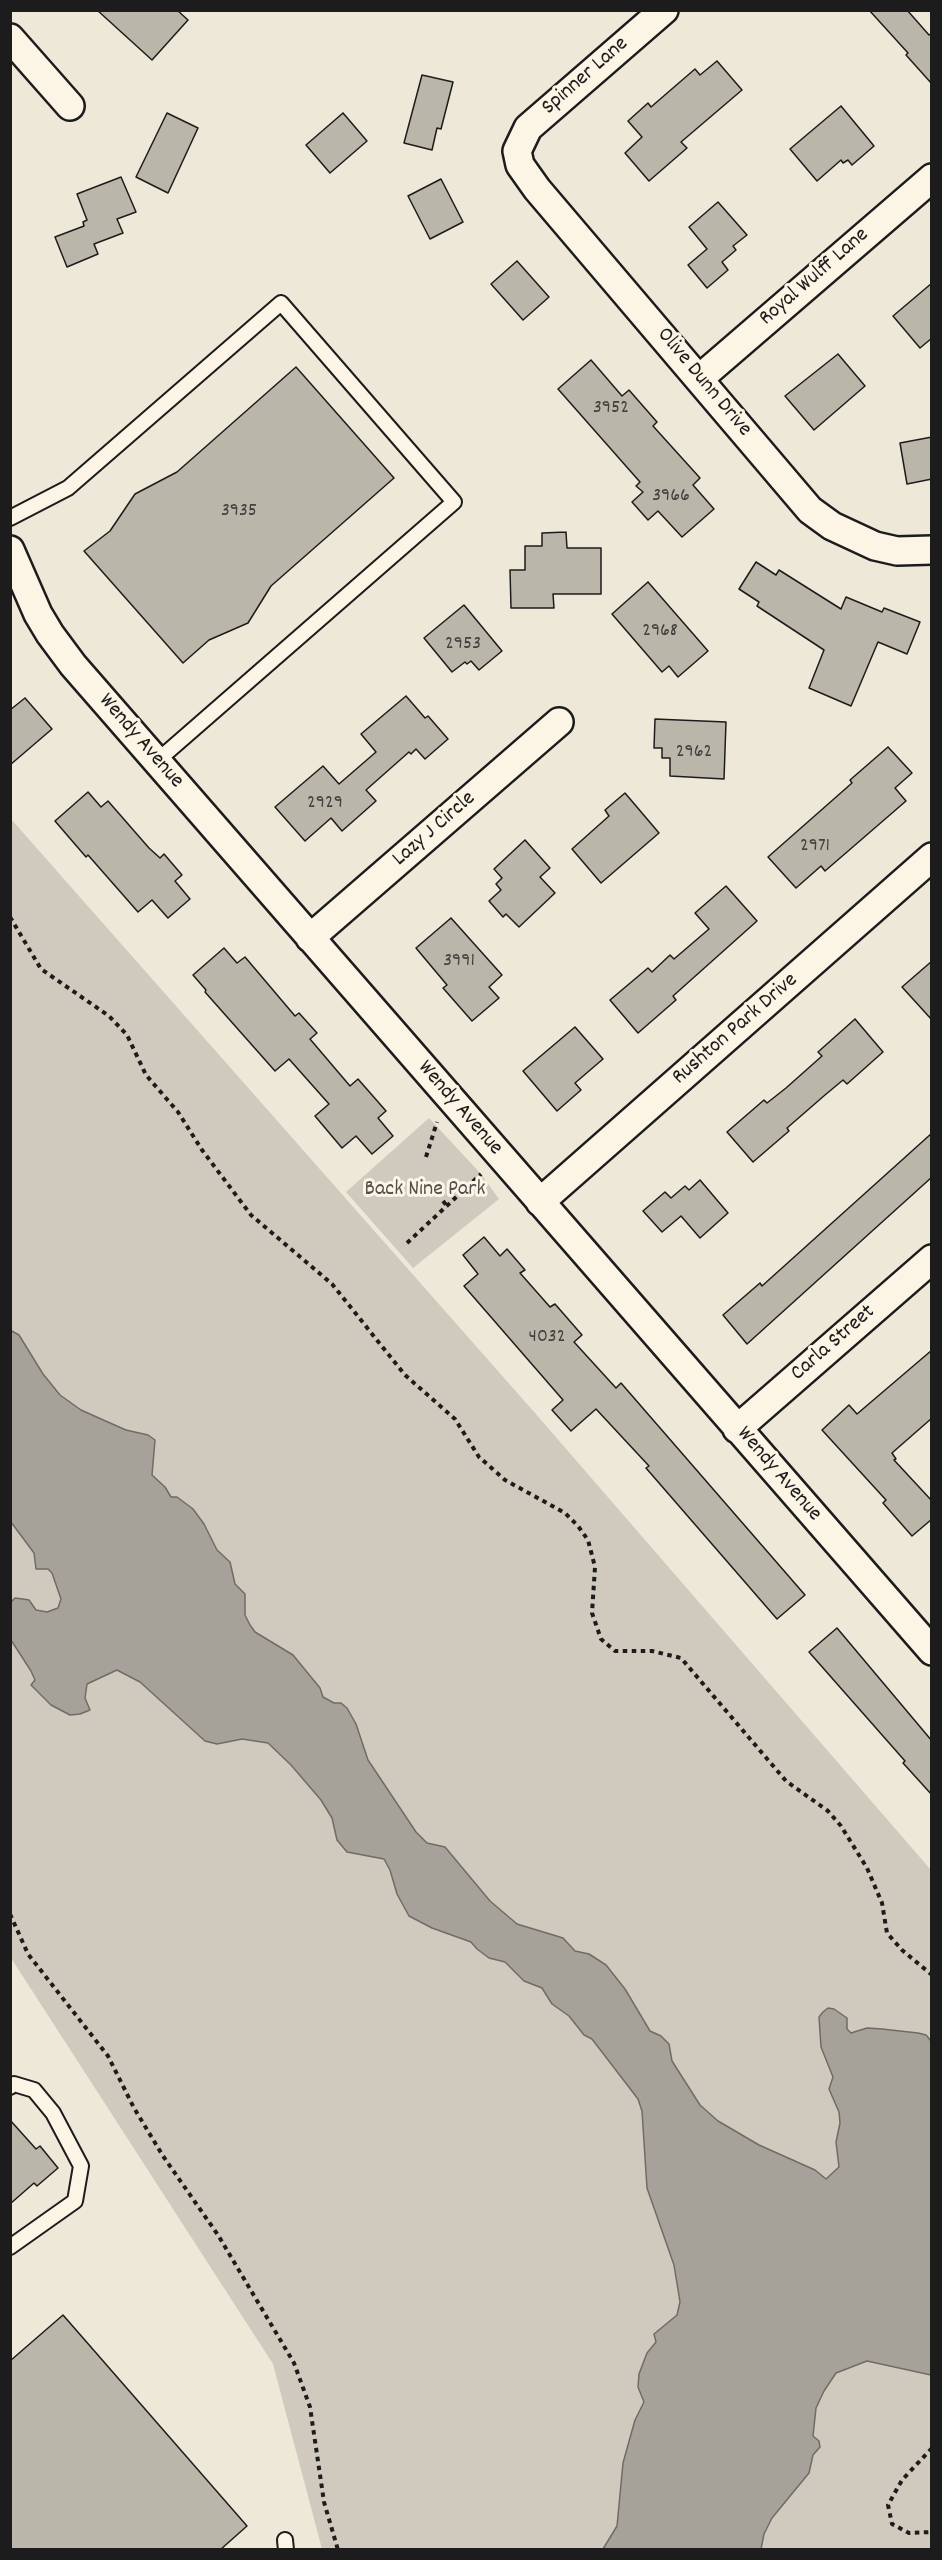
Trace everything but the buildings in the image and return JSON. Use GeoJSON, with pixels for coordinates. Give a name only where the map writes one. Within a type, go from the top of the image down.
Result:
{"type":"FeatureCollection","features":[{"type":"Feature","properties":{"kind":"street","name":"Spinner Lane"},"geometry":{"type":"LineString","coordinates":[[517,151],[521,139],[538,118],[664,10]]}},
{"type":"Feature","properties":{"kind":"street"},"geometry":{"type":"LineString","coordinates":[[10,38],[70,106]]}},
{"type":"Feature","properties":{"kind":"street","name":"Olive Dunn Drive"},"geometry":{"type":"LineString","coordinates":[[517,151],[520,165],[537,189],[810,510],[832,526],[875,546],[897,551],[932,550]]}},
{"type":"Feature","properties":{"kind":"street","name":"Royal Wulff Lane"},"geometry":{"type":"LineString","coordinates":[[700,378],[932,178]]}},
{"type":"Feature","properties":{"kind":"street","name":"Wendy Avenue"},"geometry":{"type":"LineString","coordinates":[[10,550],[50,634],[73,664],[932,1651]]}},
{"type":"Feature","properties":{"kind":"street","name":"Lazy J Circle"},"geometry":{"type":"LineString","coordinates":[[310,938],[560,722]]}},
{"type":"Feature","properties":{"kind":"street","name":"Rushton Park Drive"},"geometry":{"type":"LineString","coordinates":[[540,1202],[932,857]]}},
{"type":"Feature","properties":{"kind":"street","name":"Carla Street"},"geometry":{"type":"LineString","coordinates":[[737,1429],[932,1260]]}},
{"type":"Feature","properties":{"kind":"lane"},"geometry":{"type":"LineString","coordinates":[[10,518],[68,488],[281,303],[454,502],[157,761]]}},
{"type":"Feature","properties":{"kind":"lane"},"geometry":{"type":"LineString","coordinates":[[10,2247],[75,2201],[81,2166],[53,2113],[33,2090],[12,2084]]}},
{"type":"Feature","properties":{"kind":"path"},"geometry":{"type":"LineString","coordinates":[[10,917],[41,969],[109,1016],[127,1035],[146,1075],[178,1112],[202,1150],[251,1215],[332,1284],[405,1375],[455,1419],[479,1457],[505,1480],[565,1513],[578,1526],[588,1540],[595,1567],[592,1613],[601,1639],[615,1651],[652,1651],[681,1658],[786,1781],[828,1811],[841,1826],[867,1868],[882,1903],[887,1933],[902,1950],[932,1975]]}},
{"type":"Feature","properties":{"kind":"path"},"geometry":{"type":"LineString","coordinates":[[426,1157],[437,1121]]}},
{"type":"Feature","properties":{"kind":"path"},"geometry":{"type":"LineString","coordinates":[[407,1243],[481,1174]]}},
{"type":"Feature","properties":{"kind":"path"},"geometry":{"type":"LineString","coordinates":[[443,1201],[447,1206]]}},
{"type":"Feature","properties":{"kind":"path"},"geometry":{"type":"LineString","coordinates":[[10,1914],[28,1954],[108,2056],[134,2108],[163,2156],[218,2235],[294,2363],[310,2407],[324,2502],[338,2550]]}},
{"type":"Feature","properties":{"kind":"path"},"geometry":{"type":"LineString","coordinates":[[932,2448],[902,2480],[888,2505],[892,2524],[909,2533],[932,2532]]}},
{"type":"Feature","properties":{"kind":"green space"},"geometry":{"type":"Polygon","coordinates":[[[11,819],[535,1413],[931,1870],[931,2549],[322,2549],[273,2364],[11,1958],[11,819]]]}},
{"type":"Feature","properties":{"kind":"green space","name":"Back Nine Park"},"geometry":{"type":"Polygon","coordinates":[[[429,1118],[481,1174],[499,1199],[413,1268],[346,1192],[429,1118]]]}},
{"type":"Feature","properties":{"kind":"shaded area"},"geometry":{"type":"Polygon","coordinates":[[[10,1330],[19,1335],[43,1374],[60,1395],[81,1410],[126,1430],[148,1435],[155,1440],[152,1475],[165,1487],[171,1497],[177,1497],[193,1509],[204,1524],[217,1550],[230,1562],[235,1584],[245,1594],[245,1615],[250,1625],[255,1632],[293,1655],[320,1688],[323,1697],[334,1703],[341,1703],[347,1708],[356,1724],[368,1760],[416,1832],[427,1843],[445,1847],[490,1901],[517,1924],[563,1938],[575,1951],[589,1954],[606,1965],[625,1989],[650,2031],[661,2036],[669,2044],[672,2061],[700,2105],[718,2121],[759,2145],[815,2170],[826,2179],[839,2167],[836,2142],[840,2123],[839,2112],[829,2089],[833,2077],[821,2047],[819,2017],[828,2008],[834,2009],[847,2018],[847,2029],[851,2033],[867,2028],[882,2029],[918,2033],[926,2035],[931,2041],[931,2375],[867,2361],[836,2373],[816,2408],[813,2436],[819,2441],[820,2447],[813,2455],[809,2473],[772,2518],[764,2534],[761,2549],[603,2549],[617,2526],[623,2463],[635,2420],[644,2402],[638,2387],[639,2374],[647,2353],[656,2342],[654,2334],[677,2315],[680,2302],[674,2265],[647,2188],[642,2111],[638,2099],[592,2039],[584,2035],[569,2016],[552,2004],[542,1988],[524,1981],[505,1962],[489,1958],[471,1942],[432,1928],[409,1916],[397,1894],[384,1859],[347,1852],[337,1840],[332,1818],[321,1800],[291,1765],[268,1743],[242,1739],[217,1744],[205,1741],[140,1682],[117,1670],[87,1684],[85,1698],[90,1710],[80,1714],[70,1715],[51,1705],[31,1685],[35,1680],[31,1671],[11,1640],[11,1602],[15,1598],[29,1600],[36,1610],[47,1612],[58,1608],[61,1599],[52,1573],[48,1569],[36,1569],[34,1553],[11,1522],[10,1330]]]}}]}
